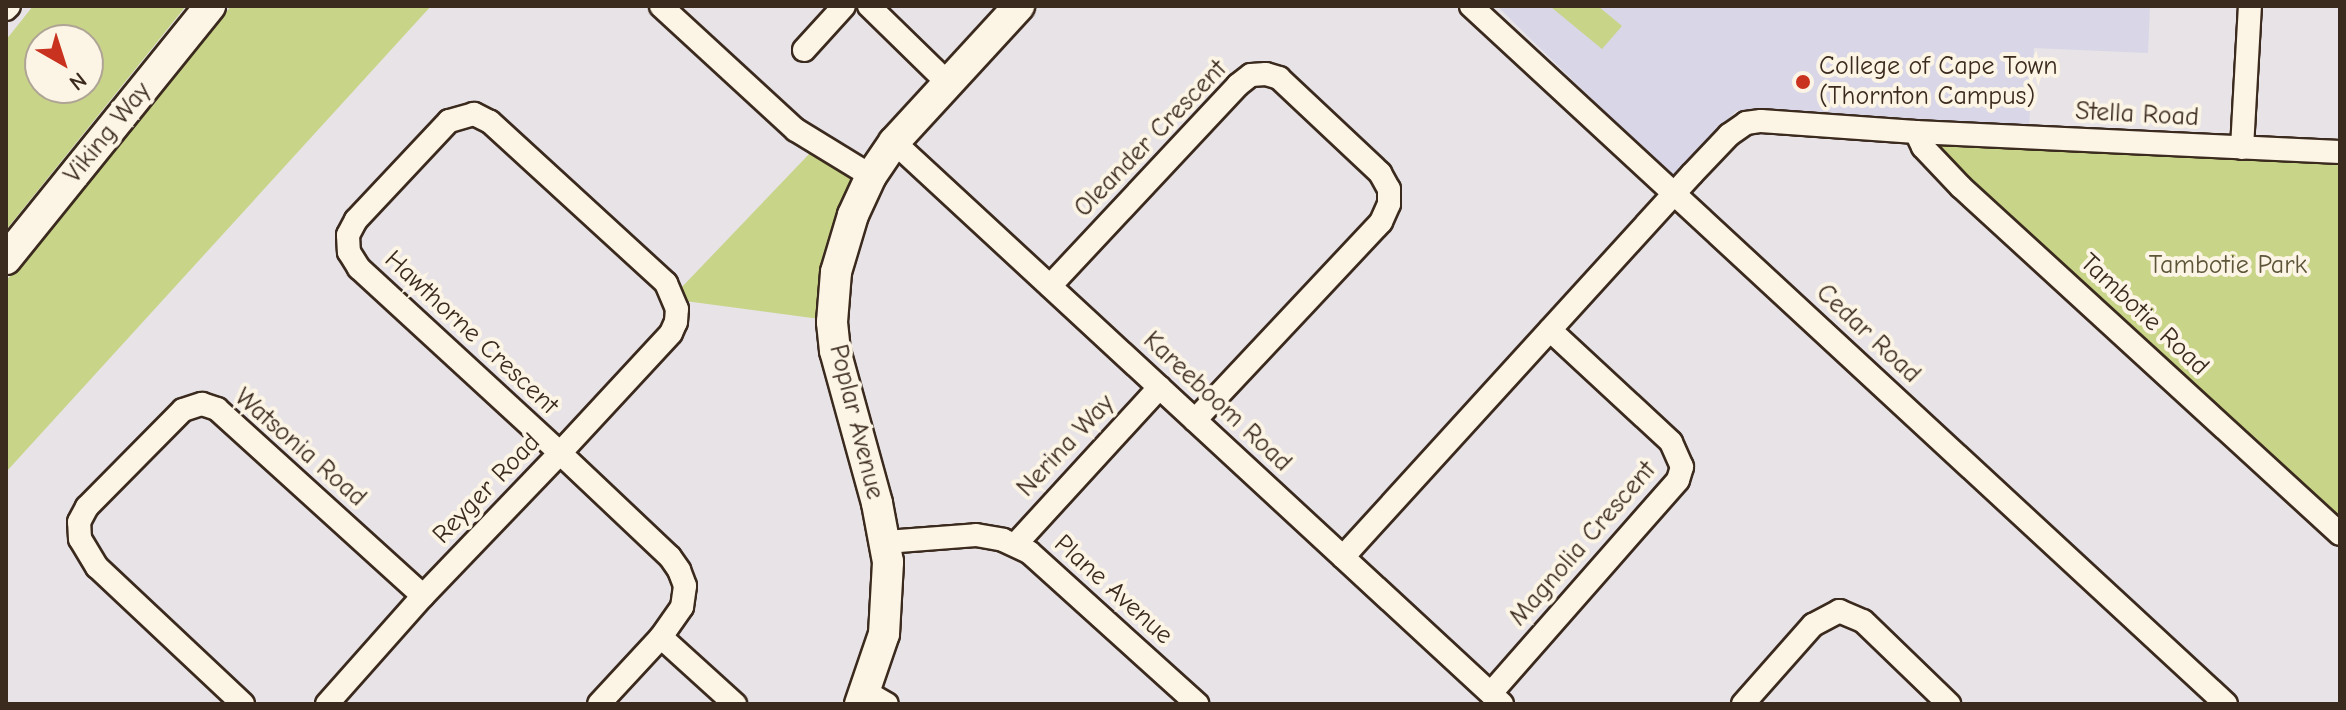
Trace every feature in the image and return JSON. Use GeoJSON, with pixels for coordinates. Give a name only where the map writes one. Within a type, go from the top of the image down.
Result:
{"type":"FeatureCollection","features":[{"type":"Feature","properties":{"kind":"street","name":"Viking Way"},"geometry":{"type":"LineString","coordinates":[[6,259],[210,6]]}},
{"type":"Feature","properties":{"kind":"street"},"geometry":{"type":"LineString","coordinates":[[661,6],[796,130],[871,176]]}},
{"type":"Feature","properties":{"kind":"street"},"geometry":{"type":"LineString","coordinates":[[804,50],[844,6]]}},
{"type":"Feature","properties":{"kind":"street"},"geometry":{"type":"LineString","coordinates":[[869,6],[948,83]]}},
{"type":"Feature","properties":{"kind":"street","name":"Poplar Avenue"},"geometry":{"type":"LineString","coordinates":[[871,700],[884,634],[889,580],[886,542],[840,377],[832,322],[843,246],[871,176],[894,142],[1019,6]]}},
{"type":"Feature","properties":{"kind":"street","name":"Cedar Road"},"geometry":{"type":"LineString","coordinates":[[1471,6],[2226,704]]}},
{"type":"Feature","properties":{"kind":"street"},"geometry":{"type":"LineString","coordinates":[[2242,148],[2250,6]]}},
{"type":"Feature","properties":{"kind":"street","name":"Oleander Crescent"},"geometry":{"type":"LineString","coordinates":[[1050,286],[1238,85],[1251,75],[1266,74],[1279,78],[1380,173],[1389,189],[1389,204],[1381,222],[1195,420]]}},
{"type":"Feature","properties":{"kind":"street","name":"Hawthorne Crescent"},"geometry":{"type":"LineString","coordinates":[[560,453],[359,268],[348,243],[356,220],[449,121],[474,114],[490,122],[666,283],[677,309]]}},
{"type":"Feature","properties":{"kind":"street","name":"Stella Road"},"geometry":{"type":"LineString","coordinates":[[1674,195],[1729,135],[1754,121],[1916,132],[2340,152]]}},
{"type":"Feature","properties":{"kind":"street","name":"Tambotie Road"},"geometry":{"type":"LineString","coordinates":[[1916,132],[1928,153],[1961,187],[2340,534]]}},
{"type":"Feature","properties":{"kind":"street","name":"Kareeboom Road"},"geometry":{"type":"LineString","coordinates":[[894,142],[1496,699]]}},
{"type":"Feature","properties":{"kind":"street"},"geometry":{"type":"LineString","coordinates":[[1343,557],[1674,195]]}},
{"type":"Feature","properties":{"kind":"street","name":"Reyger Road"},"geometry":{"type":"LineString","coordinates":[[327,704],[423,596],[671,333],[677,309]]}},
{"type":"Feature","properties":{"kind":"street","name":"Magnolia Crescent"},"geometry":{"type":"LineString","coordinates":[[1496,699],[1678,480],[1682,467],[1671,442],[1550,330]]}},
{"type":"Feature","properties":{"kind":"street","name":"Nerina Way"},"geometry":{"type":"LineString","coordinates":[[1015,545],[1160,387]]}},
{"type":"Feature","properties":{"kind":"street","name":"Watsonia Road"},"geometry":{"type":"LineString","coordinates":[[243,704],[97,567],[80,539],[79,522],[87,507],[183,410],[202,404],[217,409],[423,596]]}},
{"type":"Feature","properties":{"kind":"street"},"geometry":{"type":"LineString","coordinates":[[560,453],[670,557],[685,586],[682,607],[661,637],[599,704]]}},
{"type":"Feature","properties":{"kind":"street","name":"Plane Avenue"},"geometry":{"type":"LineString","coordinates":[[886,542],[976,535],[1015,545],[1041,561],[1197,704]]}},
{"type":"Feature","properties":{"kind":"street"},"geometry":{"type":"LineString","coordinates":[[1743,704],[1813,625],[1839,611],[1863,621],[1949,704]]}},
{"type":"Feature","properties":{"kind":"street"},"geometry":{"type":"LineString","coordinates":[[661,637],[735,704]]}},
{"type":"Feature","properties":{"kind":"shaded area","name":"College of Cape Town (Thornton Campus)"},"geometry":{"type":"Polygon","coordinates":[[[1497,6],[2150,6],[2148,53],[2034,48],[2029,127],[1736,111],[1672,177],[1497,6]]]}},
{"type":"Feature","properties":{"kind":"green space"},"geometry":{"type":"Polygon","coordinates":[[[33,6],[186,6],[6,230],[6,40],[33,6]]]}},
{"type":"Feature","properties":{"kind":"green space"},"geometry":{"type":"Polygon","coordinates":[[[231,6],[431,6],[6,472],[6,281],[231,6]]]}},
{"type":"Feature","properties":{"kind":"green space"},"geometry":{"type":"Polygon","coordinates":[[[1598,6],[1622,26],[1602,49],[1551,7],[1598,6]]]}},
{"type":"Feature","properties":{"kind":"green space","name":"Tambotie Park"},"geometry":{"type":"Polygon","coordinates":[[[1941,143],[2340,160],[2340,522],[1941,152],[1941,143]]]}},
{"type":"Feature","properties":{"kind":"green space"},"geometry":{"type":"Polygon","coordinates":[[[812,151],[847,171],[851,181],[820,319],[685,301],[681,288],[812,151]]]}},
{"type":"Feature","properties":{"kind":"place","name":"College of Cape Town (Thornton Campus)"},"geometry":{"type":"Point","coordinates":[1803,82]}}]}
